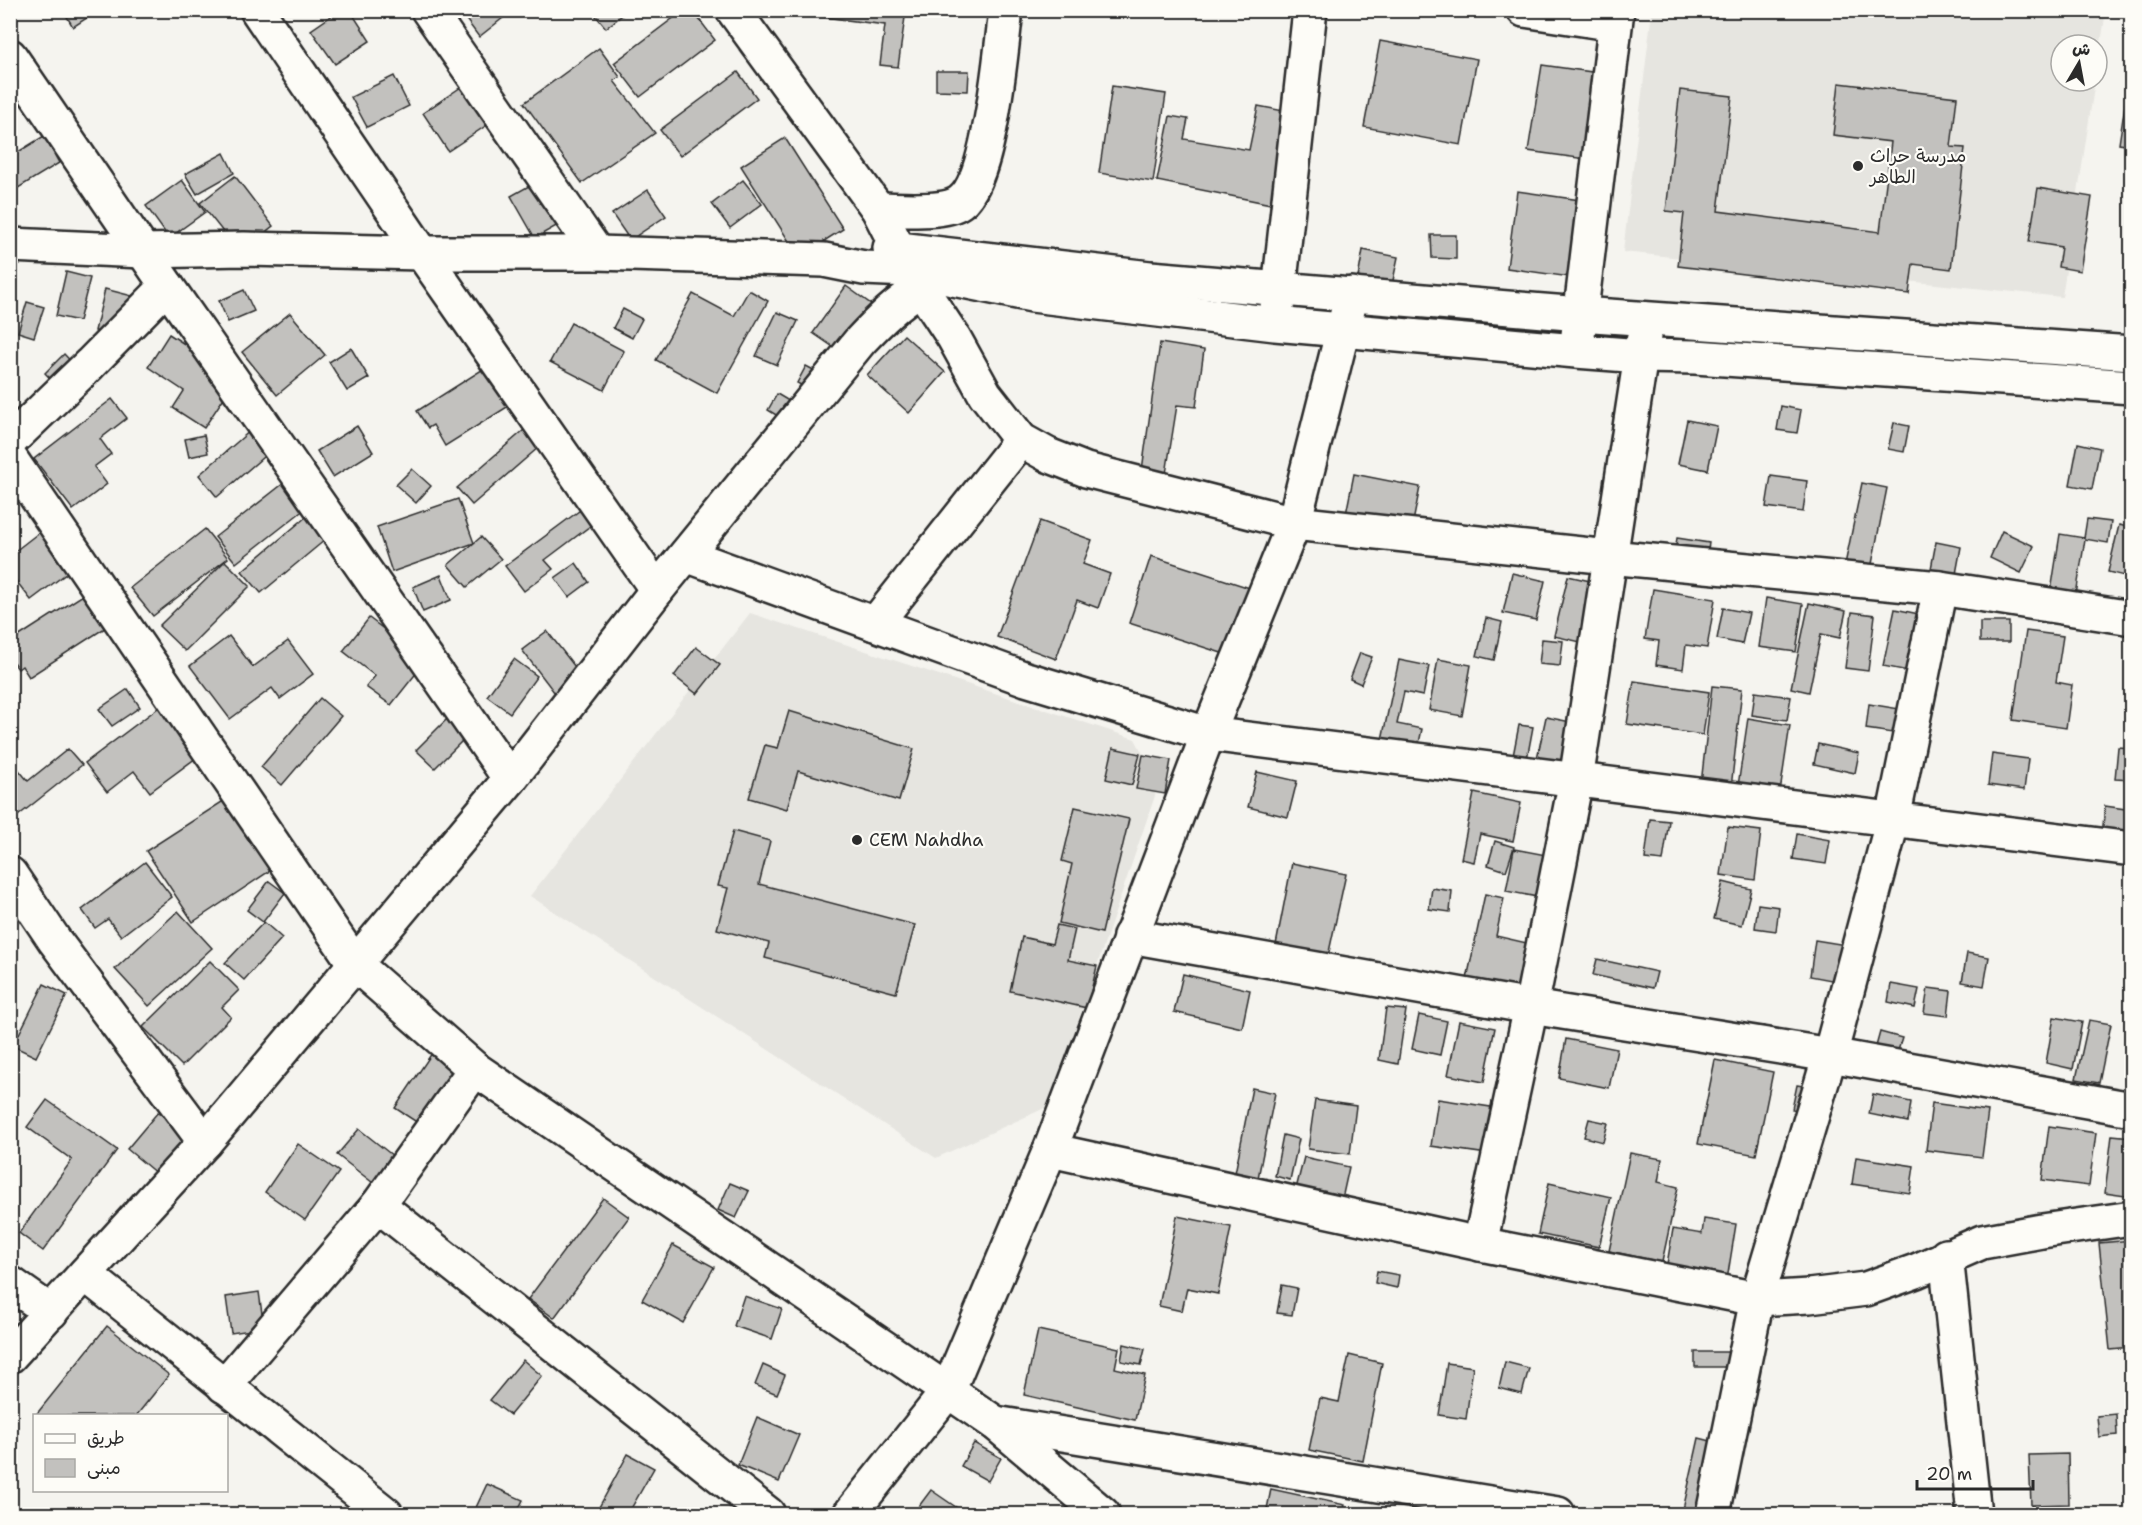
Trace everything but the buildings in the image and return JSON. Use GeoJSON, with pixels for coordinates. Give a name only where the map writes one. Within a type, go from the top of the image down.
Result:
{"type":"FeatureCollection","features":[{"type":"Feature","properties":{"kind":"street"},"geometry":{"type":"LineString","coordinates":[[257,10],[422,253],[657,590]]}},
{"type":"Feature","properties":{"kind":"street"},"geometry":{"type":"LineString","coordinates":[[428,10],[597,254]]}},
{"type":"Feature","properties":{"kind":"street"},"geometry":{"type":"LineString","coordinates":[[733,10],[878,209],[908,269],[954,338],[985,394],[1021,440],[1048,455],[1086,470],[1294,523],[1609,558],[1940,588],[2132,618]]}},
{"type":"Feature","properties":{"kind":"street"},"geometry":{"type":"LineString","coordinates":[[878,209],[944,208],[961,201],[973,186],[983,159],[992,118],[1006,10]]}},
{"type":"Feature","properties":{"kind":"street"},"geometry":{"type":"LineString","coordinates":[[1275,324],[1310,10]]}},
{"type":"Feature","properties":{"kind":"street"},"geometry":{"type":"LineString","coordinates":[[1524,10],[1616,17],[1576,351]]}},
{"type":"Feature","properties":{"kind":"street"},"geometry":{"type":"LineString","coordinates":[[10,56],[510,779]]}},
{"type":"Feature","properties":{"kind":"street"},"geometry":{"type":"LineString","coordinates":[[10,245],[143,251],[244,249],[824,260],[864,268],[1150,278],[1279,287],[1580,314],[2132,353]]}},
{"type":"Feature","properties":{"kind":"street"},"geometry":{"type":"LineString","coordinates":[[908,269],[1032,295],[1344,332],[1641,356],[1695,357],[2132,387]]}},
{"type":"Feature","properties":{"kind":"street"},"geometry":{"type":"LineString","coordinates":[[10,1356],[205,1142],[510,779],[657,590],[860,341],[884,316],[906,298],[908,269]]}},
{"type":"Feature","properties":{"kind":"street"},"geometry":{"type":"LineString","coordinates":[[10,441],[167,286]]}},
{"type":"Feature","properties":{"kind":"street"},"geometry":{"type":"LineString","coordinates":[[850,1515],[948,1390],[1050,1150],[1208,734],[1294,523],[1352,294]]}},
{"type":"Feature","properties":{"kind":"street"},"geometry":{"type":"LineString","coordinates":[[1480,1244],[1531,1007],[1576,780],[1647,319]]}},
{"type":"Feature","properties":{"kind":"street"},"geometry":{"type":"LineString","coordinates":[[875,624],[1021,440]]}},
{"type":"Feature","properties":{"kind":"street"},"geometry":{"type":"LineString","coordinates":[[10,458],[355,964],[475,1069],[995,1423],[1103,1515]]}},
{"type":"Feature","properties":{"kind":"street"},"geometry":{"type":"LineString","coordinates":[[686,555],[1026,679],[1208,734],[2132,849]]}},
{"type":"Feature","properties":{"kind":"street"},"geometry":{"type":"LineString","coordinates":[[1713,1515],[1757,1299],[1830,1055],[1893,819],[1940,588]]}},
{"type":"Feature","properties":{"kind":"street"},"geometry":{"type":"LineString","coordinates":[[10,874],[55,941],[205,1142]]}},
{"type":"Feature","properties":{"kind":"street"},"geometry":{"type":"LineString","coordinates":[[1130,936],[1531,1007],[1830,1055],[2132,1109]]}},
{"type":"Feature","properties":{"kind":"street"},"geometry":{"type":"LineString","coordinates":[[224,1386],[378,1206],[475,1069]]}},
{"type":"Feature","properties":{"kind":"street"},"geometry":{"type":"LineString","coordinates":[[1050,1150],[1480,1244],[1757,1299],[1800,1297],[1866,1289],[1916,1271],[1982,1242],[2132,1218]]}},
{"type":"Feature","properties":{"kind":"street"},"geometry":{"type":"LineString","coordinates":[[378,1206],[768,1515]]}},
{"type":"Feature","properties":{"kind":"street"},"geometry":{"type":"LineString","coordinates":[[1946,1257],[1974,1515]]}},
{"type":"Feature","properties":{"kind":"street"},"geometry":{"type":"LineString","coordinates":[[85,1274],[386,1515]]}},
{"type":"Feature","properties":{"kind":"street"},"geometry":{"type":"LineString","coordinates":[[10,1283],[51,1312]]}},
{"type":"Feature","properties":{"kind":"street"},"geometry":{"type":"LineString","coordinates":[[995,1423],[1558,1515]]}},
{"type":"Feature","properties":{"kind":"shaded area","name":"مدرسة حراث الطاهر"},"geometry":{"type":"Polygon","coordinates":[[[1652,11],[2106,11],[2103,33],[2049,33],[2049,93],[2093,93],[2062,297],[1623,252],[1652,11]]]}},
{"type":"Feature","properties":{"kind":"shaded area","name":"CEM Nahdha"},"geometry":{"type":"Polygon","coordinates":[[[750,613],[1135,739],[1159,784],[1049,1106],[936,1158],[530,896],[750,613]]]}},
{"type":"Feature","properties":{"kind":"place","name":"مدرسة حراث الطاهر"},"geometry":{"type":"Point","coordinates":[1858,166]}},
{"type":"Feature","properties":{"kind":"place","name":"CEM Nahdha"},"geometry":{"type":"Point","coordinates":[857,840]}}]}
